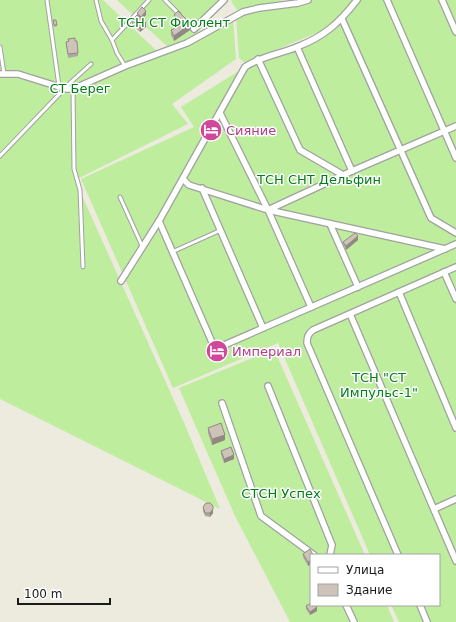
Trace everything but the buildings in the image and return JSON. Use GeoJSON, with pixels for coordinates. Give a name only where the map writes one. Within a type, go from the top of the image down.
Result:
{"type":"FeatureCollection","features":[{"type":"Feature","properties":{"kind":"street"},"geometry":{"type":"LineString","coordinates":[[194,30],[224,0]]}},
{"type":"Feature","properties":{"kind":"street"},"geometry":{"type":"LineString","coordinates":[[2,74],[18,74],[66,89],[73,89],[125,66],[187,43],[243,12],[308,0]]}},
{"type":"Feature","properties":{"kind":"street"},"geometry":{"type":"LineString","coordinates":[[121,282],[159,221],[245,67],[258,59],[297,47],[321,35],[334,27],[357,0]]}},
{"type":"Feature","properties":{"kind":"street"},"geometry":{"type":"LineString","coordinates":[[387,0],[456,158]]}},
{"type":"Feature","properties":{"kind":"street"},"geometry":{"type":"LineString","coordinates":[[442,0],[456,32]]}},
{"type":"Feature","properties":{"kind":"street"},"geometry":{"type":"LineString","coordinates":[[342,19],[431,218],[456,233]]}},
{"type":"Feature","properties":{"kind":"street"},"geometry":{"type":"LineString","coordinates":[[297,47],[352,171]]}},
{"type":"Feature","properties":{"kind":"street"},"geometry":{"type":"LineString","coordinates":[[258,59],[300,150],[343,175]]}},
{"type":"Feature","properties":{"kind":"street"},"geometry":{"type":"LineString","coordinates":[[220,113],[268,210],[311,307]]}},
{"type":"Feature","properties":{"kind":"street"},"geometry":{"type":"LineString","coordinates":[[268,210],[343,175],[456,126]]}},
{"type":"Feature","properties":{"kind":"street"},"geometry":{"type":"LineString","coordinates":[[183,179],[189,185],[268,210],[445,249]]}},
{"type":"Feature","properties":{"kind":"street"},"geometry":{"type":"LineString","coordinates":[[202,188],[263,328]]}},
{"type":"Feature","properties":{"kind":"street"},"geometry":{"type":"LineString","coordinates":[[159,221],[215,349],[456,244]]}},
{"type":"Feature","properties":{"kind":"street"},"geometry":{"type":"LineString","coordinates":[[330,224],[358,286]]}},
{"type":"Feature","properties":{"kind":"street"},"geometry":{"type":"LineString","coordinates":[[398,554],[307,338],[313,330],[456,267]]}},
{"type":"Feature","properties":{"kind":"street"},"geometry":{"type":"LineString","coordinates":[[444,272],[456,299]]}},
{"type":"Feature","properties":{"kind":"street"},"geometry":{"type":"LineString","coordinates":[[399,292],[456,428]]}},
{"type":"Feature","properties":{"kind":"street"},"geometry":{"type":"LineString","coordinates":[[350,314],[456,561]]}},
{"type":"Feature","properties":{"kind":"street"},"geometry":{"type":"LineString","coordinates":[[268,386],[332,546],[330,554]]}},
{"type":"Feature","properties":{"kind":"street"},"geometry":{"type":"LineString","coordinates":[[222,403],[261,516],[313,554]]}},
{"type":"Feature","properties":{"kind":"street"},"geometry":{"type":"LineString","coordinates":[[434,509],[456,499]]}},
{"type":"Feature","properties":{"kind":"street"},"geometry":{"type":"LineString","coordinates":[[346,606],[354,622]]}},
{"type":"Feature","properties":{"kind":"street"},"geometry":{"type":"LineString","coordinates":[[420,606],[427,622]]}},
{"type":"Feature","properties":{"kind":"lane"},"geometry":{"type":"LineString","coordinates":[[47,0],[59,86]]}},
{"type":"Feature","properties":{"kind":"lane"},"geometry":{"type":"LineString","coordinates":[[96,0],[101,21],[125,66]]}},
{"type":"Feature","properties":{"kind":"lane"},"geometry":{"type":"LineString","coordinates":[[112,40],[149,0]]}},
{"type":"Feature","properties":{"kind":"lane"},"geometry":{"type":"LineString","coordinates":[[165,0],[184,20]]}},
{"type":"Feature","properties":{"kind":"lane"},"geometry":{"type":"LineString","coordinates":[[189,25],[194,30]]}},
{"type":"Feature","properties":{"kind":"lane"},"geometry":{"type":"LineString","coordinates":[[0,47],[2,74]]}},
{"type":"Feature","properties":{"kind":"lane"},"geometry":{"type":"LineString","coordinates":[[0,156],[66,89],[71,82],[91,64]]}},
{"type":"Feature","properties":{"kind":"lane"},"geometry":{"type":"LineString","coordinates":[[73,89],[74,170],[80,190],[83,267]]}},
{"type":"Feature","properties":{"kind":"lane"},"geometry":{"type":"LineString","coordinates":[[120,196],[143,248]]}},
{"type":"Feature","properties":{"kind":"lane"},"geometry":{"type":"LineString","coordinates":[[172,252],[221,230]]}},
{"type":"Feature","properties":{"kind":"green space","name":"СТ Берег"},"geometry":{"type":"Polygon","coordinates":[[[0,0],[103,0],[161,55],[233,18],[236,59],[172,104],[188,124],[75,180],[185,425],[220,509],[0,399],[0,0]]]}},
{"type":"Feature","properties":{"kind":"green space","name":"ТСН СТ Фиолент"},"geometry":{"type":"Polygon","coordinates":[[[117,0],[229,0],[194,36],[170,49],[117,0]]]}},
{"type":"Feature","properties":{"kind":"green space"},"geometry":{"type":"Polygon","coordinates":[[[284,0],[237,10],[231,1],[284,0]]]}},
{"type":"Feature","properties":{"kind":"green space"},"geometry":{"type":"Polygon","coordinates":[[[306,0],[354,0],[340,17],[328,28],[245,63],[239,58],[236,16],[306,0]]]}},
{"type":"Feature","properties":{"kind":"green space","name":"ТСН СНТ Дельфин"},"geometry":{"type":"Polygon","coordinates":[[[359,0],[456,0],[456,622],[399,622],[391,606],[440,606],[440,554],[370,554],[278,343],[173,388],[81,179],[194,127],[181,107],[258,59],[328,30],[359,0]]]}},
{"type":"Feature","properties":{"kind":"green space","name":"СТСН Успех"},"geometry":{"type":"Polygon","coordinates":[[[274,349],[365,554],[310,554],[310,606],[387,606],[394,622],[290,622],[235,516],[179,388],[274,349]]]}},
{"type":"Feature","properties":{"kind":"place","name":"Сияние"},"geometry":{"type":"Point","coordinates":[211,130]}},
{"type":"Feature","properties":{"kind":"place","name":"Империал"},"geometry":{"type":"Point","coordinates":[217,351]}},
{"type":"Feature","properties":{"kind":"park label","name":"ТСН \"СТ Импульс-1\""},"geometry":{"type":"Point","coordinates":[379,384]}}]}
